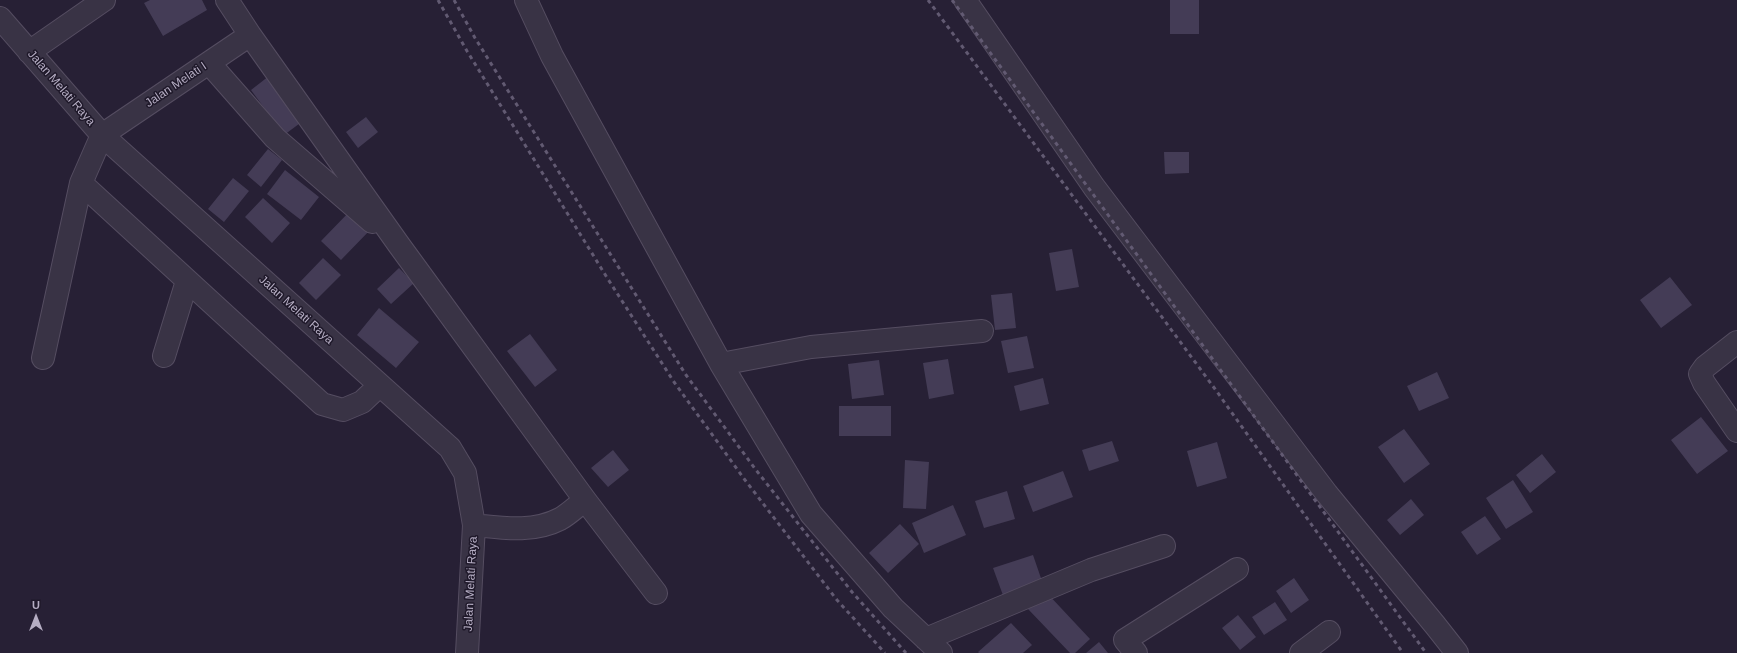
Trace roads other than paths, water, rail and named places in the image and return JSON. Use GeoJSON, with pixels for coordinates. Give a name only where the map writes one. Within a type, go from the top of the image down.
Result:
{"type":"FeatureCollection","features":[{"type":"Feature","properties":{"kind":"street"},"geometry":{"type":"LineString","coordinates":[[30,52],[104,0]]}},
{"type":"Feature","properties":{"kind":"street"},"geometry":{"type":"LineString","coordinates":[[227,0],[250,35],[399,245],[585,500],[656,594]]}},
{"type":"Feature","properties":{"kind":"street"},"geometry":{"type":"LineString","coordinates":[[526,0],[552,56],[721,364],[811,514],[894,608],[934,646],[1092,570],[1164,546]]}},
{"type":"Feature","properties":{"kind":"street"},"geometry":{"type":"LineString","coordinates":[[966,0],[1094,187],[1327,494],[1435,624],[1457,653]]}},
{"type":"Feature","properties":{"kind":"street","name":"Jalan Melati Raya"},"geometry":{"type":"LineString","coordinates":[[0,18],[102,135],[379,386],[450,448],[465,472],[474,525],[467,653]]}},
{"type":"Feature","properties":{"kind":"street","name":"Jalan Melati I"},"geometry":{"type":"LineString","coordinates":[[102,135],[250,35]]}},
{"type":"Feature","properties":{"kind":"street"},"geometry":{"type":"LineString","coordinates":[[209,63],[275,138],[399,245]]}},
{"type":"Feature","properties":{"kind":"street"},"geometry":{"type":"LineString","coordinates":[[43,358],[81,183],[102,135]]}},
{"type":"Feature","properties":{"kind":"street"},"geometry":{"type":"LineString","coordinates":[[81,183],[322,404],[343,410],[362,402],[379,386]]}},
{"type":"Feature","properties":{"kind":"street"},"geometry":{"type":"LineString","coordinates":[[164,356],[187,281]]}},
{"type":"Feature","properties":{"kind":"street"},"geometry":{"type":"LineString","coordinates":[[721,364],[811,347],[982,331]]}},
{"type":"Feature","properties":{"kind":"street"},"geometry":{"type":"LineString","coordinates":[[1737,342],[1706,367],[1700,374],[1704,383],[1737,431]]}},
{"type":"Feature","properties":{"kind":"street"},"geometry":{"type":"LineString","coordinates":[[474,525],[518,529],[544,526],[561,518],[585,500]]}},
{"type":"Feature","properties":{"kind":"street"},"geometry":{"type":"LineString","coordinates":[[1136,653],[1125,640],[1237,569]]}},
{"type":"Feature","properties":{"kind":"street"},"geometry":{"type":"LineString","coordinates":[[1301,653],[1329,632]]}},
{"type":"Feature","properties":{"kind":"railway"},"geometry":{"type":"LineString","coordinates":[[438,0],[467,51],[606,276],[674,382],[745,480],[837,600],[885,653]]}},
{"type":"Feature","properties":{"kind":"railway"},"geometry":{"type":"LineString","coordinates":[[454,0],[475,38],[686,375],[756,470],[852,592],[906,653]]}},
{"type":"Feature","properties":{"kind":"railway"},"geometry":{"type":"LineString","coordinates":[[928,0],[1215,389],[1403,653]]}},
{"type":"Feature","properties":{"kind":"railway"},"geometry":{"type":"LineString","coordinates":[[952,0],[1426,653]]}}]}
